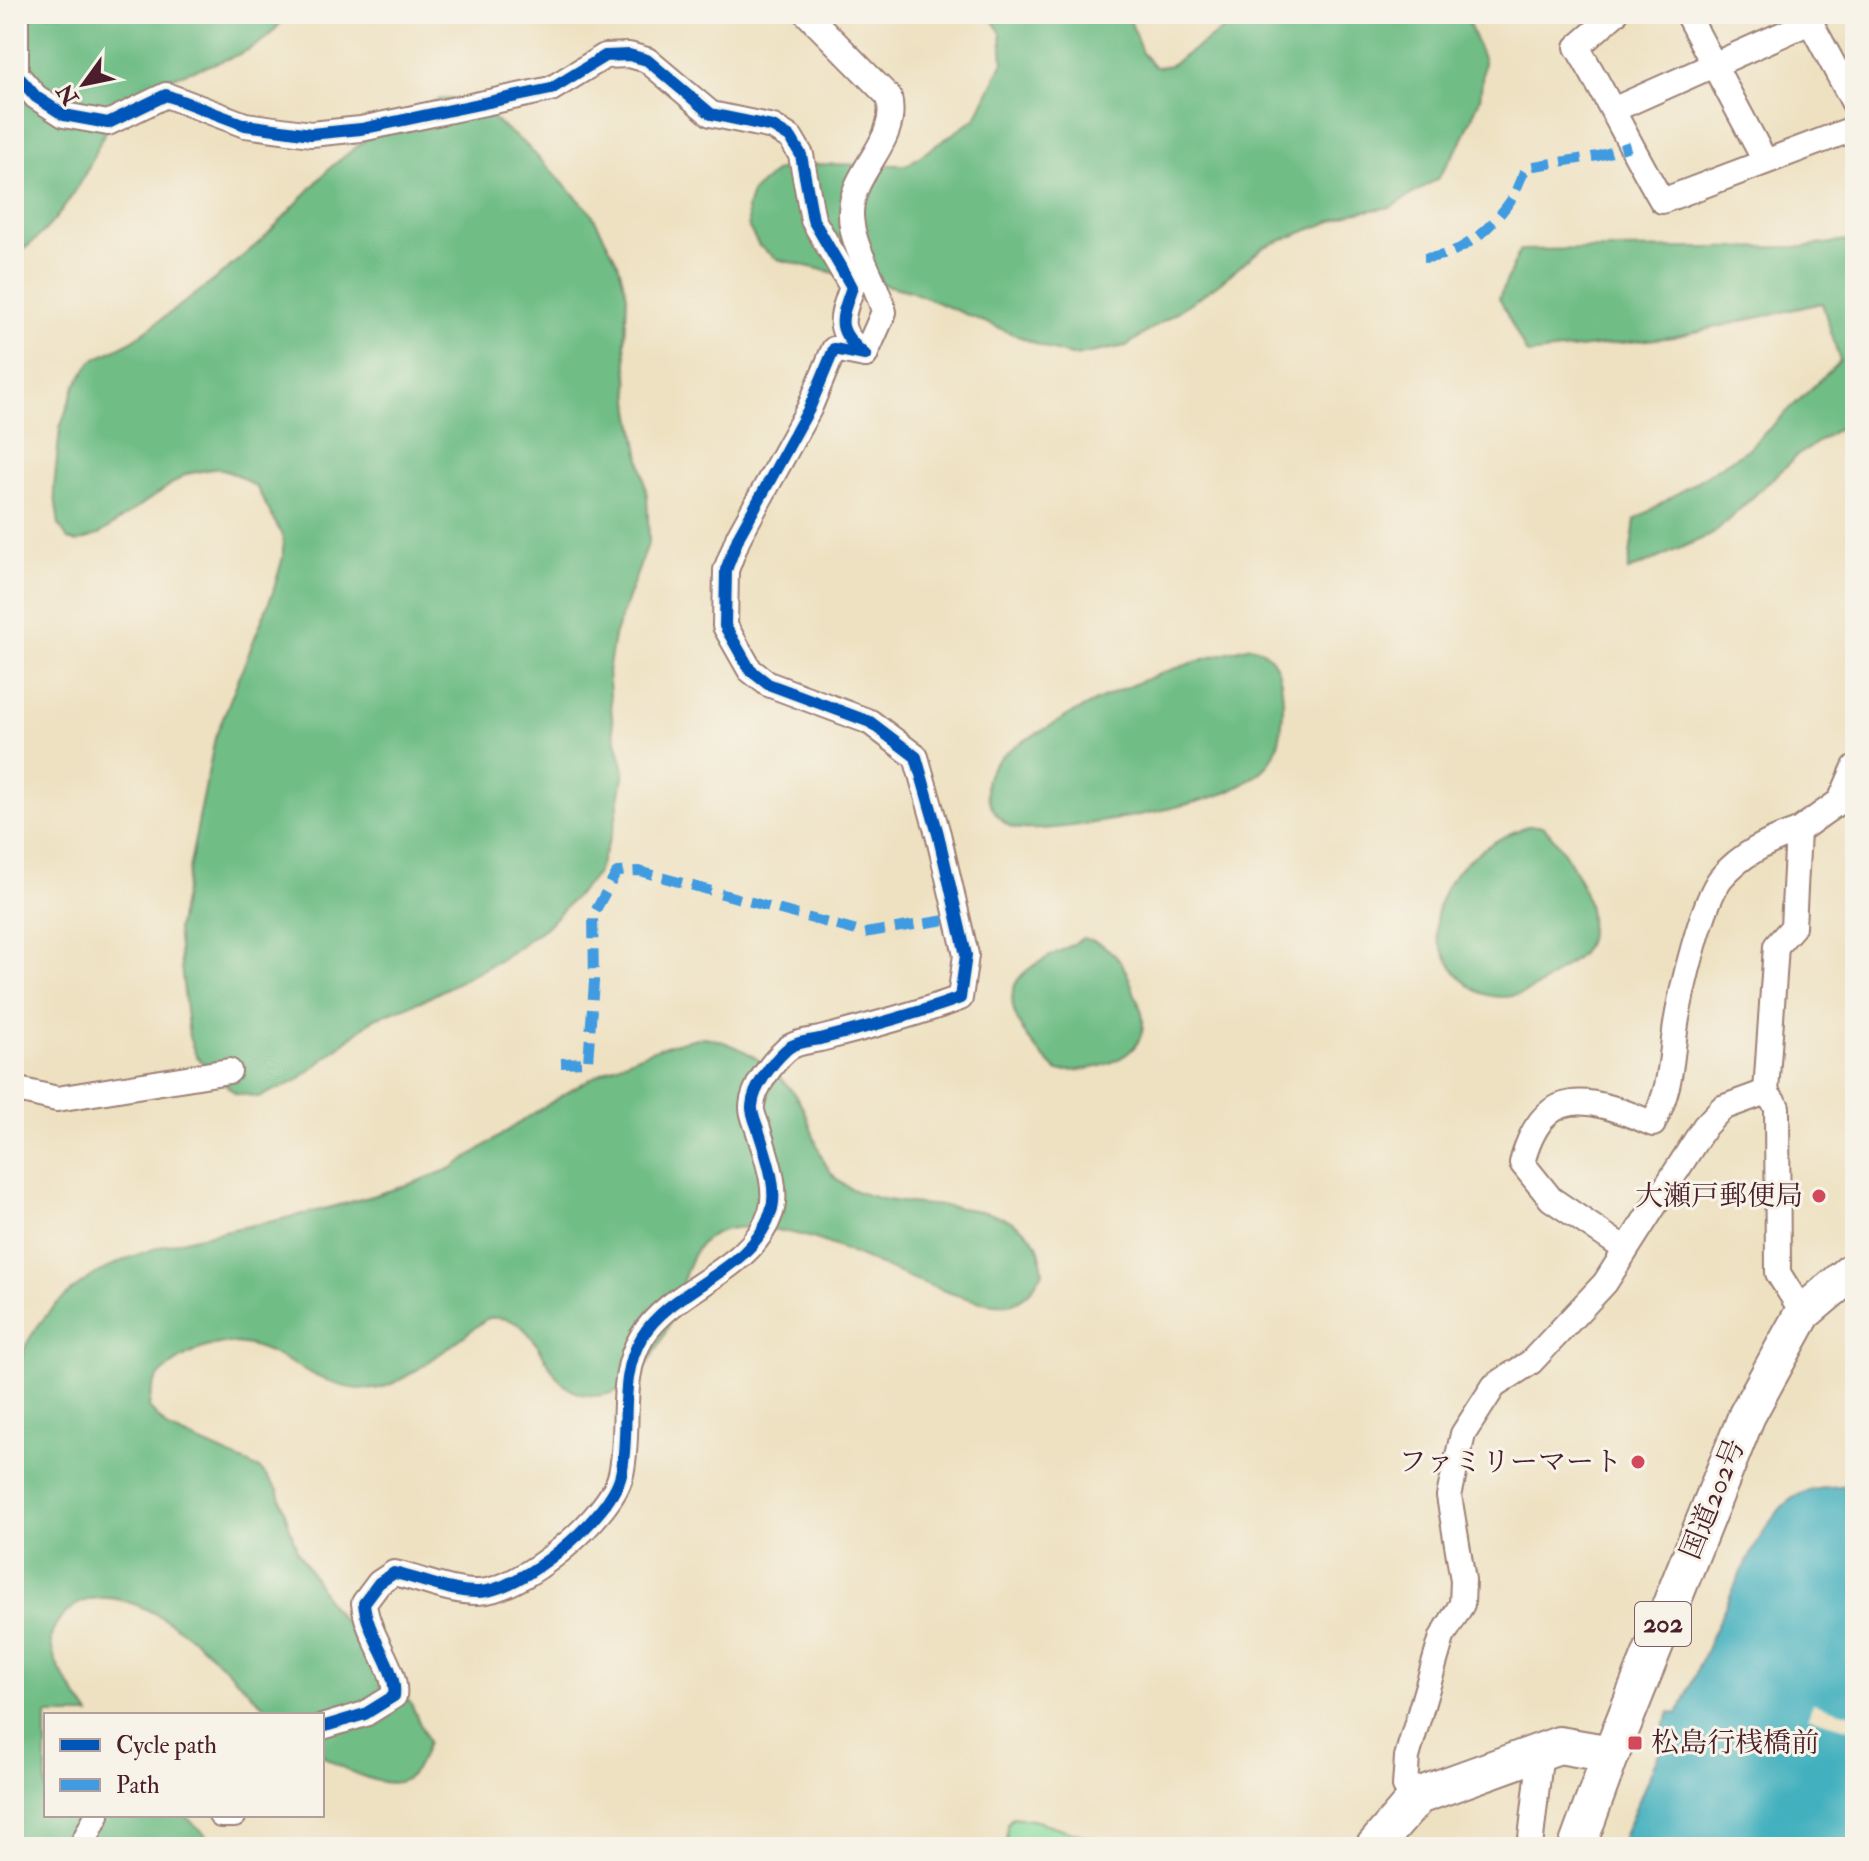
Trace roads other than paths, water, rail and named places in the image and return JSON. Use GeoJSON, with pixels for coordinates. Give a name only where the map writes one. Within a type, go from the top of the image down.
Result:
{"type":"FeatureCollection","features":[{"type":"Feature","properties":{"kind":"highway","name":"国道202号"},"geometry":{"type":"LineString","coordinates":[[1577,1847],[1611,1754],[1747,1415],[1803,1313],[1855,1269]]}},
{"type":"Feature","properties":{"kind":"highway"},"geometry":{"type":"LineString","coordinates":[[1374,1847],[1418,1796],[1559,1745],[1611,1754]]}},
{"type":"Feature","properties":{"kind":"street"},"geometry":{"type":"LineString","coordinates":[[16,14],[16,74],[36,97],[64,115],[108,123],[166,95],[245,125],[311,134],[361,129],[551,89],[605,56],[629,55],[647,60],[711,114],[773,127],[791,138],[801,155],[813,220],[852,287],[841,319],[845,338],[865,355]]}},
{"type":"Feature","properties":{"kind":"street"},"geometry":{"type":"LineString","coordinates":[[807,14],[889,97],[893,113],[885,138],[856,185],[851,211],[853,232],[884,312],[865,355]]}},
{"type":"Feature","properties":{"kind":"street"},"geometry":{"type":"LineString","coordinates":[[1615,14],[1577,47],[1615,109],[1630,146],[1662,201],[1855,128]]}},
{"type":"Feature","properties":{"kind":"street"},"geometry":{"type":"LineString","coordinates":[[1687,14],[1765,161]]}},
{"type":"Feature","properties":{"kind":"street"},"geometry":{"type":"LineString","coordinates":[[1615,109],[1716,65],[1808,18],[1855,105]]}},
{"type":"Feature","properties":{"kind":"street"},"geometry":{"type":"LineString","coordinates":[[324,1726],[365,1714],[394,1696],[396,1681],[366,1622],[364,1603],[379,1583],[394,1573],[454,1590],[480,1593],[502,1587],[571,1541],[598,1516],[613,1495],[621,1475],[631,1357],[643,1334],[666,1311],[743,1254],[764,1227],[772,1209],[772,1186],[751,1106],[766,1074],[789,1047],[903,1019],[960,998],[966,955],[938,834],[916,757],[870,722],[768,684],[750,670],[725,626],[726,570],[739,536],[809,409],[834,349],[865,355]]}},
{"type":"Feature","properties":{"kind":"street"},"geometry":{"type":"LineString","coordinates":[[1625,1249],[1551,1199],[1522,1163],[1527,1144],[1548,1109],[1564,1101],[1606,1104],[1653,1124],[1668,1092],[1677,1021],[1698,934],[1719,881],[1740,859],[1770,841],[1798,831],[1840,801],[1855,767]]}},
{"type":"Feature","properties":{"kind":"street"},"geometry":{"type":"LineString","coordinates":[[1798,831],[1793,927],[1776,946],[1766,1092],[1777,1107],[1778,1273],[1803,1313]]}},
{"type":"Feature","properties":{"kind":"street"},"geometry":{"type":"LineString","coordinates":[[14,1089],[57,1099],[229,1071]]}},
{"type":"Feature","properties":{"kind":"street"},"geometry":{"type":"LineString","coordinates":[[1418,1796],[1405,1786],[1407,1757],[1442,1637],[1462,1604],[1463,1580],[1449,1496],[1463,1434],[1494,1386],[1531,1362],[1605,1283],[1705,1126],[1722,1108],[1766,1092]]}},
{"type":"Feature","properties":{"kind":"street"},"geometry":{"type":"LineString","coordinates":[[1530,1847],[1541,1750]]}},
{"type":"Feature","properties":{"kind":"street"},"geometry":{"type":"LineString","coordinates":[[81,1847],[96,1817]]}},
{"type":"Feature","properties":{"kind":"water"},"geometry":{"type":"Polygon","coordinates":[[[1855,1487],[1855,1847],[1619,1847],[1662,1746],[1657,1743],[1670,1712],[1678,1714],[1741,1573],[1771,1521],[1785,1504],[1799,1495],[1816,1489],[1855,1487]]]}},
{"type":"Feature","properties":{"kind":"place","name":"大瀬戸郵便局"},"geometry":{"type":"Point","coordinates":[1819,1196]}},
{"type":"Feature","properties":{"kind":"place","name":"ファミリーマート"},"geometry":{"type":"Point","coordinates":[1638,1462]}},
{"type":"Feature","properties":{"kind":"place","name":"松島行桟橋前"},"geometry":{"type":"Point","coordinates":[1635,1743]}}]}
